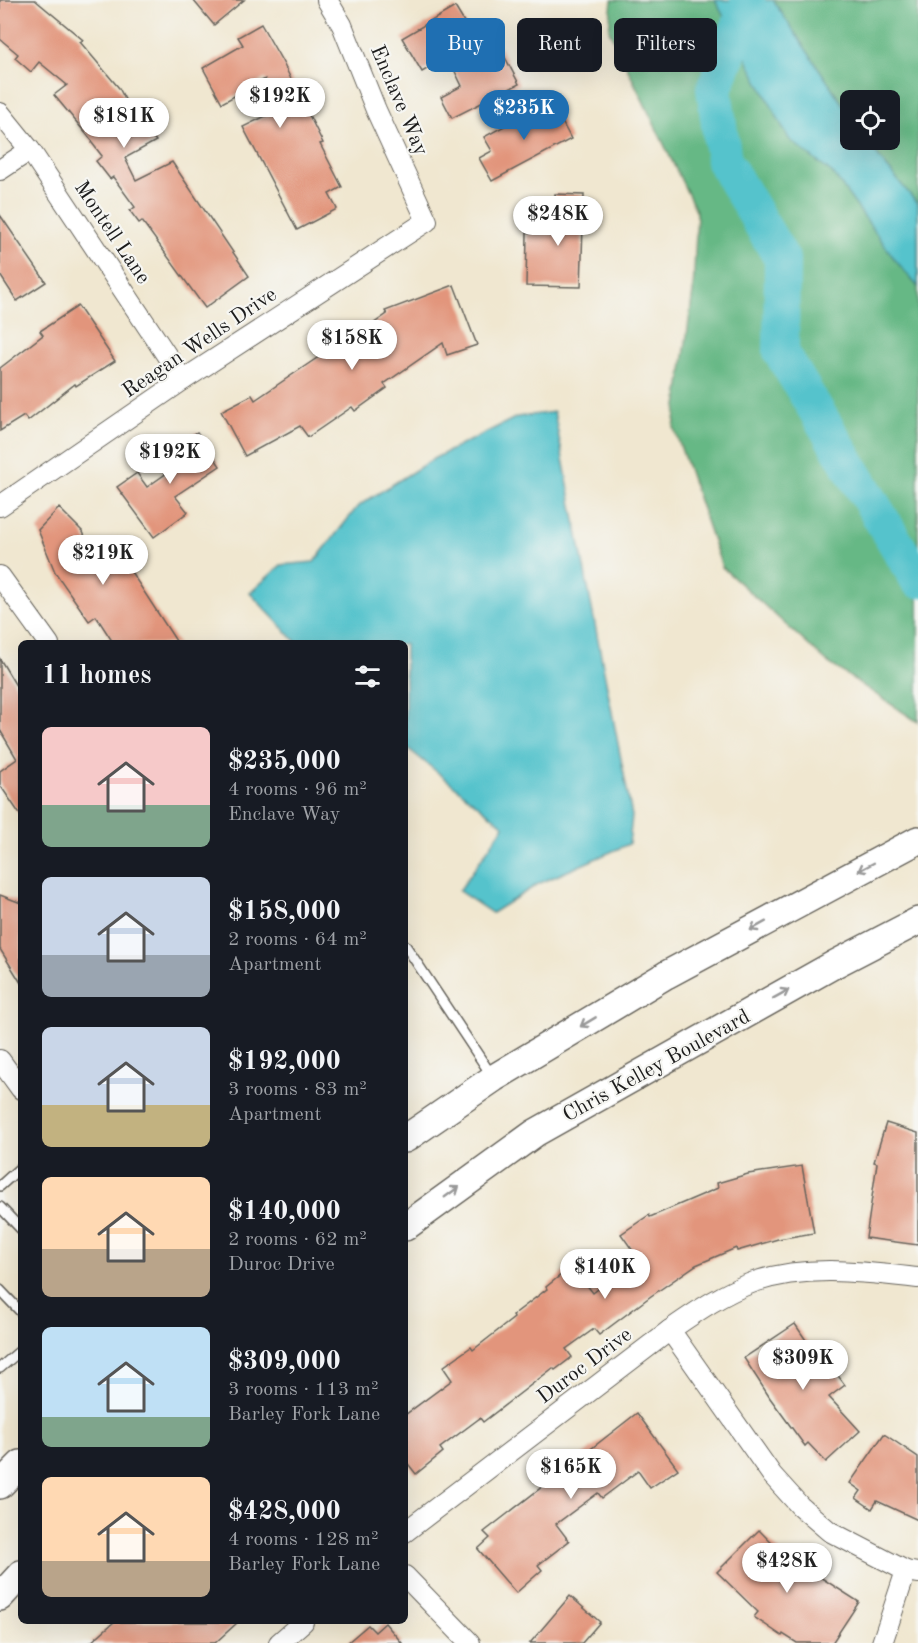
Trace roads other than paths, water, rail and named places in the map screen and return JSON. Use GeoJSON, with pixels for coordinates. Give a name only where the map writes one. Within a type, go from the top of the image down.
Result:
{"type":"FeatureCollection","features":[{"type":"Feature","properties":{"kind":"main road"},"geometry":{"type":"LineString","coordinates":[[408,1137],[494,1078],[666,975],[918,840]]}},
{"type":"Feature","properties":{"kind":"main road","name":"Chris Kelley Boulevard"},"geometry":{"type":"LineString","coordinates":[[408,1225],[535,1133],[835,964],[918,921]]}},
{"type":"Feature","properties":{"kind":"main road"},"geometry":{"type":"LineString","coordinates":[[0,1485],[18,1467]]}},
{"type":"Feature","properties":{"kind":"main road"},"geometry":{"type":"LineString","coordinates":[[0,1597],[18,1577]]}},
{"type":"Feature","properties":{"kind":"street","name":"Enclave Way"},"geometry":{"type":"LineString","coordinates":[[327,0],[342,25],[376,110],[427,221]]}},
{"type":"Feature","properties":{"kind":"street","name":"Montell Lane"},"geometry":{"type":"LineString","coordinates":[[0,113],[30,150],[183,380]]}},
{"type":"Feature","properties":{"kind":"street"},"geometry":{"type":"LineString","coordinates":[[0,170],[30,150]]}},
{"type":"Feature","properties":{"kind":"street","name":"Reagan Wells Drive"},"geometry":{"type":"LineString","coordinates":[[0,506],[183,380],[427,221]]}},
{"type":"Feature","properties":{"kind":"street"},"geometry":{"type":"LineString","coordinates":[[0,576],[46,640]]}},
{"type":"Feature","properties":{"kind":"street"},"geometry":{"type":"LineString","coordinates":[[0,1060],[18,1085]]}},
{"type":"Feature","properties":{"kind":"street","name":"Duroc Drive"},"geometry":{"type":"LineString","coordinates":[[408,1530],[670,1330],[710,1303],[754,1282],[797,1272],[850,1271],[918,1278]]}},
{"type":"Feature","properties":{"kind":"street"},"geometry":{"type":"LineString","coordinates":[[670,1330],[772,1475],[800,1506],[829,1531],[912,1572],[882,1643]]}},
{"type":"Feature","properties":{"kind":"street"},"geometry":{"type":"LineString","coordinates":[[408,1579],[470,1643]]}},
{"type":"Feature","properties":{"kind":"street"},"geometry":{"type":"LineString","coordinates":[[279,1643],[301,1624]]}},
{"type":"Feature","properties":{"kind":"lane"},"geometry":{"type":"LineString","coordinates":[[408,949],[494,1078]]}},
{"type":"Feature","properties":{"kind":"lane"},"geometry":{"type":"LineString","coordinates":[[0,1186],[18,1170]]}},
{"type":"Feature","properties":{"kind":"lane"},"geometry":{"type":"LineString","coordinates":[[0,1207],[18,1226]]}},
{"type":"Feature","properties":{"kind":"lane"},"geometry":{"type":"LineString","coordinates":[[0,1290],[18,1309]]}},
{"type":"Feature","properties":{"kind":"lane"},"geometry":{"type":"LineString","coordinates":[[0,1368],[18,1353]]}},
{"type":"Feature","properties":{"kind":"water"},"geometry":{"type":"Polygon","coordinates":[[[715,0],[773,0],[840,100],[840,150],[874,150],[918,204],[918,287],[896,261],[834,175],[789,139],[715,0]]]}},
{"type":"Feature","properties":{"kind":"water"},"geometry":{"type":"Polygon","coordinates":[[[554,412],[632,816],[629,844],[538,884],[492,913],[459,891],[504,826],[408,748],[408,640],[294,640],[250,593],[281,565],[314,562],[358,506],[433,459],[517,417],[554,412]]]}},
{"type":"Feature","properties":{"kind":"waterway"},"geometry":{"type":"LineString","coordinates":[[748,4],[714,89],[724,161],[782,259],[781,352],[918,580]]}}]}
